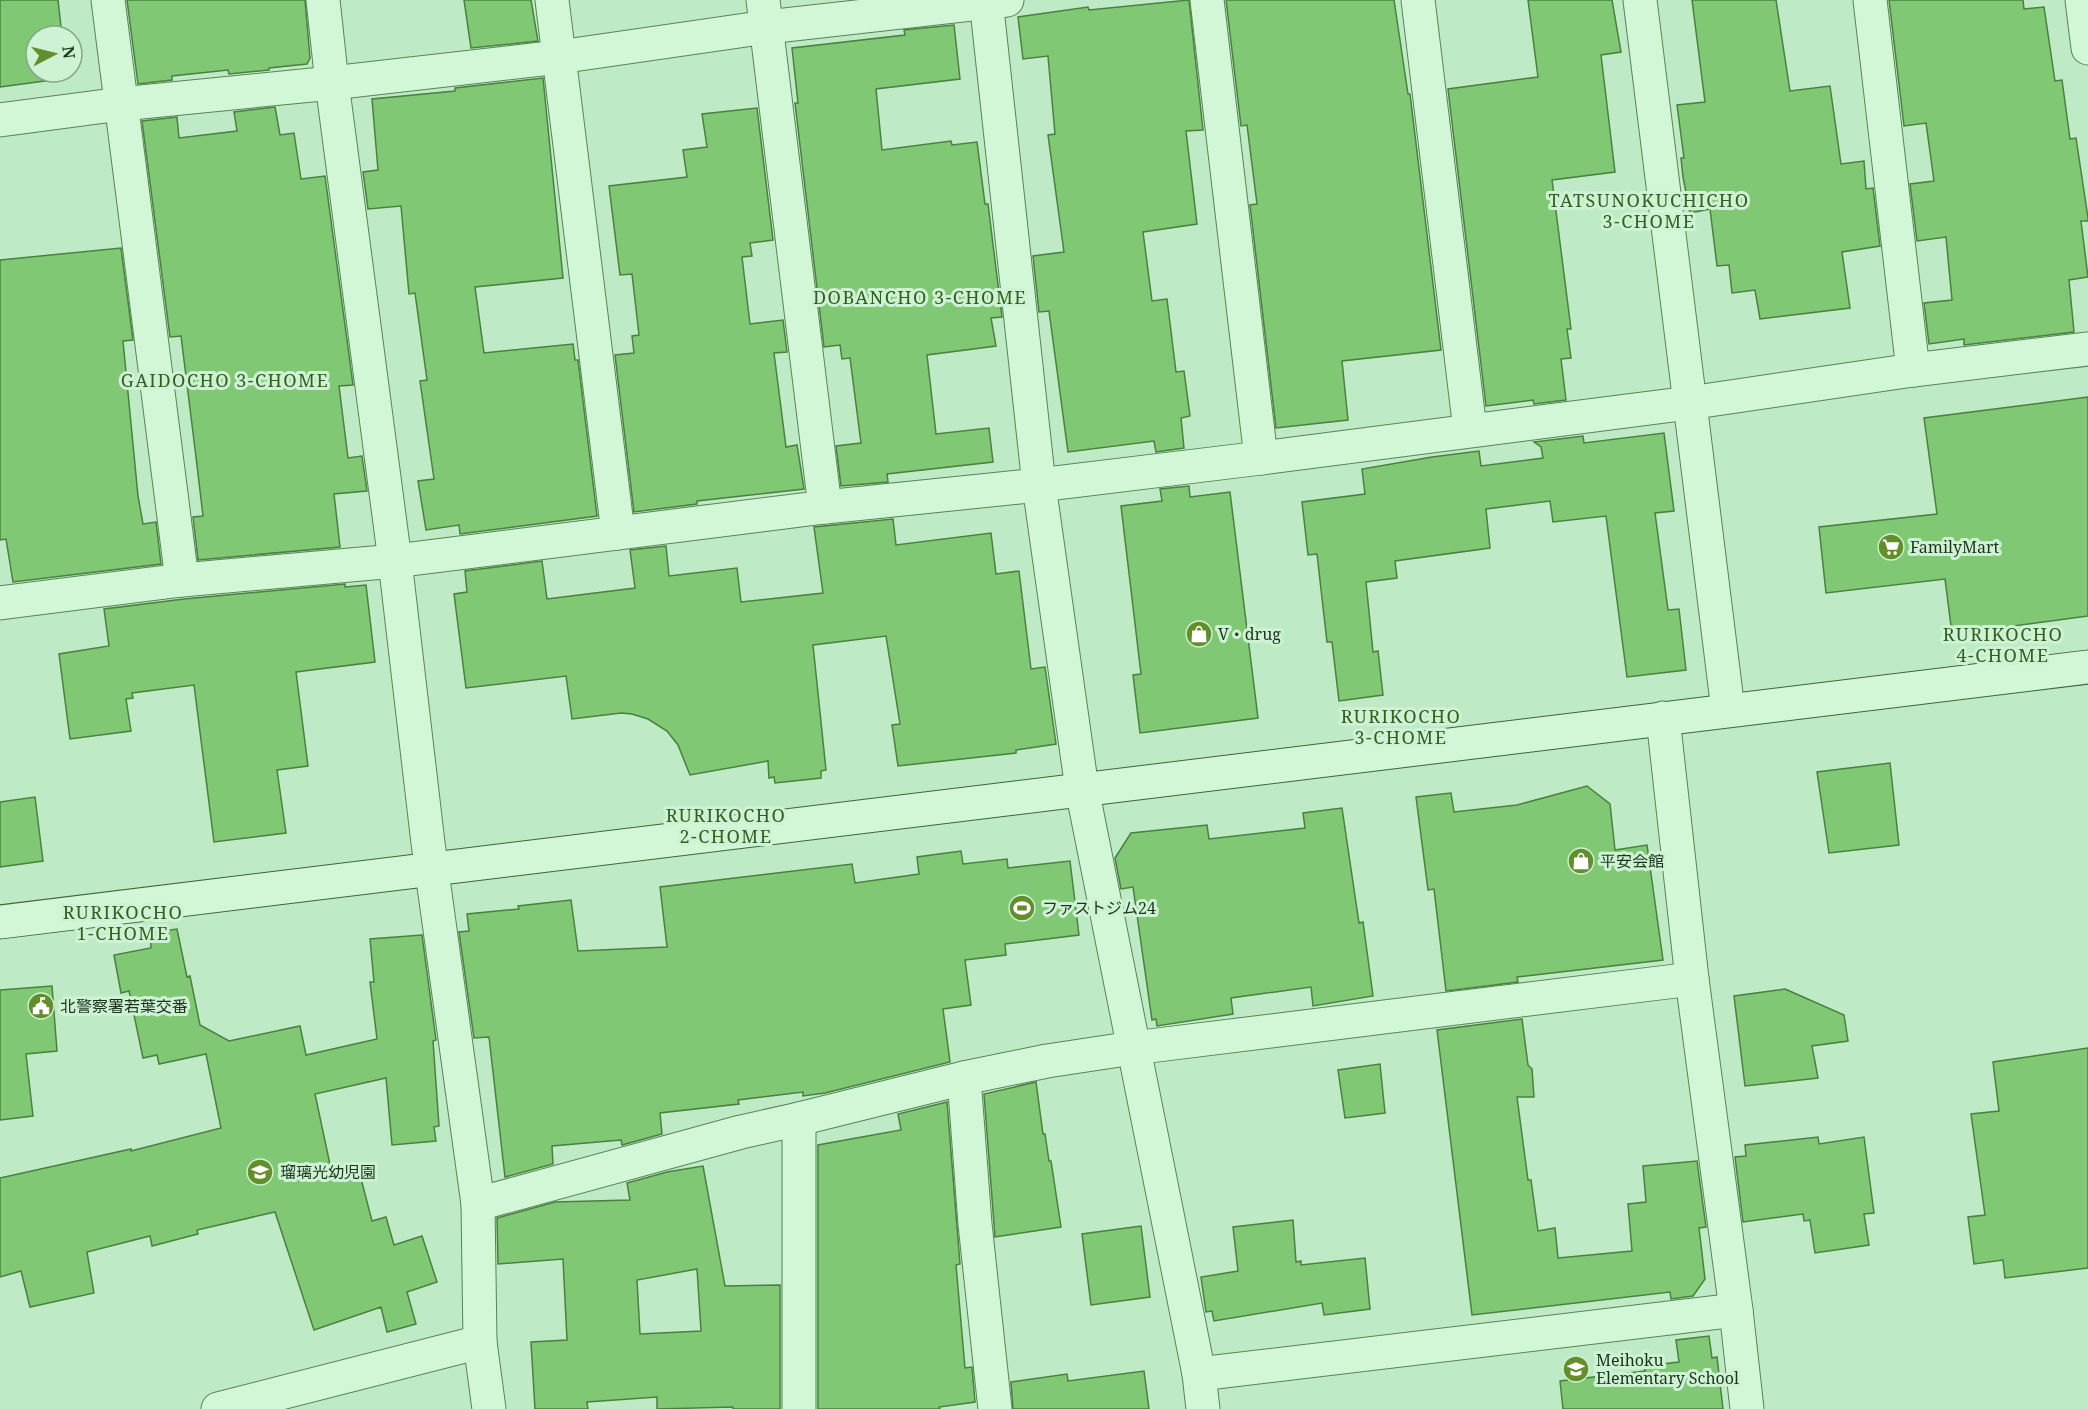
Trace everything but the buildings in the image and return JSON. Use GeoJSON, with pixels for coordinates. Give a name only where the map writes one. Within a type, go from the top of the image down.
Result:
{"type":"FeatureCollection","features":[{"type":"Feature","properties":{"kind":"street"},"geometry":{"type":"LineString","coordinates":[[108,0],[182,580]]}},
{"type":"Feature","properties":{"kind":"street"},"geometry":{"type":"LineString","coordinates":[[323,0],[432,871],[478,1204],[480,1342],[489,1409]]}},
{"type":"Feature","properties":{"kind":"street"},"geometry":{"type":"LineString","coordinates":[[552,0],[618,533]]}},
{"type":"Feature","properties":{"kind":"street"},"geometry":{"type":"LineString","coordinates":[[1208,0],[1261,458]]}},
{"type":"Feature","properties":{"kind":"street"},"geometry":{"type":"LineString","coordinates":[[1418,0],[1470,430]]}},
{"type":"Feature","properties":{"kind":"street"},"geometry":{"type":"LineString","coordinates":[[1640,0],[1728,710]]}},
{"type":"Feature","properties":{"kind":"street"},"geometry":{"type":"LineString","coordinates":[[1870,0],[1913,370]]}},
{"type":"Feature","properties":{"kind":"street"},"geometry":{"type":"LineString","coordinates":[[2082,0],[2088,48]]}},
{"type":"Feature","properties":{"kind":"street"},"geometry":{"type":"LineString","coordinates":[[0,120],[121,104],[559,57],[765,13],[993,1],[1039,485],[1082,789],[1199,1374],[1203,1409]]}},
{"type":"Feature","properties":{"kind":"street"},"geometry":{"type":"LineString","coordinates":[[765,13],[825,507]]}},
{"type":"Feature","properties":{"kind":"street"},"geometry":{"type":"LineString","coordinates":[[0,603],[182,580],[395,561],[825,507],[1039,485],[1261,458],[1689,403],[1913,370],[2088,348]]}},
{"type":"Feature","properties":{"kind":"street"},"geometry":{"type":"LineString","coordinates":[[0,922],[2088,667]]}},
{"type":"Feature","properties":{"kind":"street"},"geometry":{"type":"LineString","coordinates":[[1663,718],[1692,979],[1747,1409]]}},
{"type":"Feature","properties":{"kind":"street"},"geometry":{"type":"LineString","coordinates":[[478,1204],[741,1132],[964,1078],[1047,1061],[1133,1048],[1692,979]]}},
{"type":"Feature","properties":{"kind":"street"},"geometry":{"type":"LineString","coordinates":[[964,1078],[975,1224],[994,1409]]}},
{"type":"Feature","properties":{"kind":"street"},"geometry":{"type":"LineString","coordinates":[[799,1119],[799,1409]]}},
{"type":"Feature","properties":{"kind":"street"},"geometry":{"type":"LineString","coordinates":[[1199,1374],[1736,1310]]}},
{"type":"Feature","properties":{"kind":"street"},"geometry":{"type":"LineString","coordinates":[[218,1409],[480,1342]]}},
{"type":"Feature","properties":{"kind":"place","name":"FamilyMart"},"geometry":{"type":"Point","coordinates":[1891,547]}},
{"type":"Feature","properties":{"kind":"place","name":"V・drug"},"geometry":{"type":"Point","coordinates":[1199,634]}},
{"type":"Feature","properties":{"kind":"place","name":"平安会館"},"geometry":{"type":"Point","coordinates":[1581,861]}},
{"type":"Feature","properties":{"kind":"place","name":"ファストジム24"},"geometry":{"type":"Point","coordinates":[1022,908]}},
{"type":"Feature","properties":{"kind":"place","name":"北警察署若葉交番"},"geometry":{"type":"Point","coordinates":[41,1006]}},
{"type":"Feature","properties":{"kind":"place","name":"瑠璃光幼児園"},"geometry":{"type":"Point","coordinates":[260,1172]}},
{"type":"Feature","properties":{"kind":"place","name":"Meihoku Elementary School"},"geometry":{"type":"Point","coordinates":[1576,1369]}},
{"type":"Feature","properties":{"kind":"district","name":"TATSUNOKUCHICHO 3-CHOME"},"geometry":{"type":"Point","coordinates":[1649,211]}},
{"type":"Feature","properties":{"kind":"district","name":"DOBANCHO 3-CHOME"},"geometry":{"type":"Point","coordinates":[920,298]}},
{"type":"Feature","properties":{"kind":"district","name":"GAIDOCHO 3-CHOME"},"geometry":{"type":"Point","coordinates":[225,381]}},
{"type":"Feature","properties":{"kind":"district","name":"RURIKOCHO 4-CHOME"},"geometry":{"type":"Point","coordinates":[2003,645]}},
{"type":"Feature","properties":{"kind":"district","name":"RURIKOCHO 3-CHOME"},"geometry":{"type":"Point","coordinates":[1401,727]}},
{"type":"Feature","properties":{"kind":"district","name":"RURIKOCHO 2-CHOME"},"geometry":{"type":"Point","coordinates":[726,826]}},
{"type":"Feature","properties":{"kind":"district","name":"RURIKOCHO 1-CHOME"},"geometry":{"type":"Point","coordinates":[123,923]}}]}
